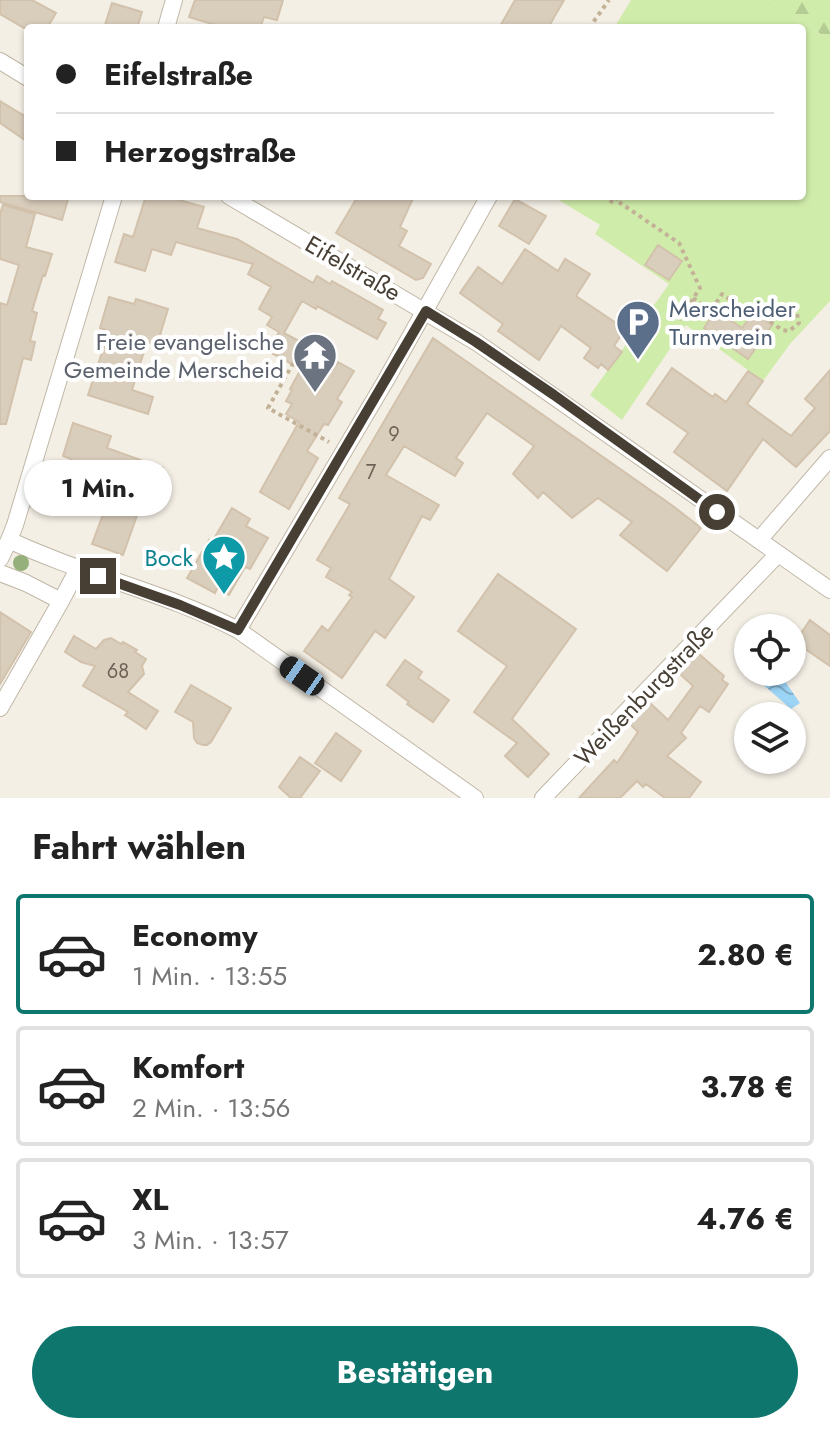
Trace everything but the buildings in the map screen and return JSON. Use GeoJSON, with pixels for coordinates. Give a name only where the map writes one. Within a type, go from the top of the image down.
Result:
{"type":"FeatureCollection","features":[{"type":"Feature","properties":{"kind":"street"},"geometry":{"type":"LineString","coordinates":[[167,24],[174,0]]}},
{"type":"Feature","properties":{"kind":"street"},"geometry":{"type":"LineString","coordinates":[[0,61],[24,76]]}},
{"type":"Feature","properties":{"kind":"street"},"geometry":{"type":"LineString","coordinates":[[0,559],[20,510],[113,200]]}},
{"type":"Feature","properties":{"kind":"street","name":"Eifelstraße"},"geometry":{"type":"LineString","coordinates":[[236,200],[476,342],[830,590]]}},
{"type":"Feature","properties":{"kind":"street"},"geometry":{"type":"LineString","coordinates":[[238,630],[426,311],[487,200]]}},
{"type":"Feature","properties":{"kind":"street"},"geometry":{"type":"LineString","coordinates":[[759,540],[830,458]]}},
{"type":"Feature","properties":{"kind":"street"},"geometry":{"type":"LineString","coordinates":[[9,540],[238,630],[475,798]]}},
{"type":"Feature","properties":{"kind":"street","name":"Weißenburgstraße"},"geometry":{"type":"LineString","coordinates":[[543,798],[778,554]]}},
{"type":"Feature","properties":{"kind":"street"},"geometry":{"type":"LineString","coordinates":[[0,708],[78,569]]}},
{"type":"Feature","properties":{"kind":"street"},"geometry":{"type":"LineString","coordinates":[[0,573],[61,601]]}},
{"type":"Feature","properties":{"kind":"path"},"geometry":{"type":"LineString","coordinates":[[592,24],[609,0]]}},
{"type":"Feature","properties":{"kind":"path"},"geometry":{"type":"LineString","coordinates":[[620,200],[679,243],[700,288],[679,320]]}},
{"type":"Feature","properties":{"kind":"path"},"geometry":{"type":"LineString","coordinates":[[693,298],[711,311],[722,294],[751,314],[754,310],[782,330],[789,331],[799,323],[797,314]]}},
{"type":"Feature","properties":{"kind":"path"},"geometry":{"type":"LineString","coordinates":[[309,335],[268,408],[345,450]]}},
{"type":"Feature","properties":{"kind":"green space"},"geometry":{"type":"Polygon","coordinates":[[[631,0],[768,0],[805,24],[616,24],[631,0]]]}},
{"type":"Feature","properties":{"kind":"green space"},"geometry":{"type":"Polygon","coordinates":[[[768,0],[830,0],[830,40],[768,0]]]}},
{"type":"Feature","properties":{"kind":"green space"},"geometry":{"type":"Polygon","coordinates":[[[806,25],[830,40],[830,301],[790,344],[763,381],[686,325],[622,420],[590,395],[669,284],[595,234],[600,225],[559,200],[806,200],[806,25]]]}},
{"type":"Feature","properties":{"kind":"water"},"geometry":{"type":"Polygon","coordinates":[[[764,686],[788,686],[799,702],[783,702],[764,686]]]}},
{"type":"Feature","properties":{"kind":"place","name":"Merscheider Turnverein"},"geometry":{"type":"Point","coordinates":[638,361]}},
{"type":"Feature","properties":{"kind":"place","name":"Freie evangelische Gemeinde Merscheid"},"geometry":{"type":"Point","coordinates":[315,394]}},
{"type":"Feature","properties":{"kind":"place","name":"Bock"},"geometry":{"type":"Point","coordinates":[224,596]}},
{"type":"Feature","properties":{"kind":"route"},"geometry":{"type":"LineString","coordinates":[[98,576],[197,611],[238,630],[426,311],[554,395],[717,512]]}}]}
